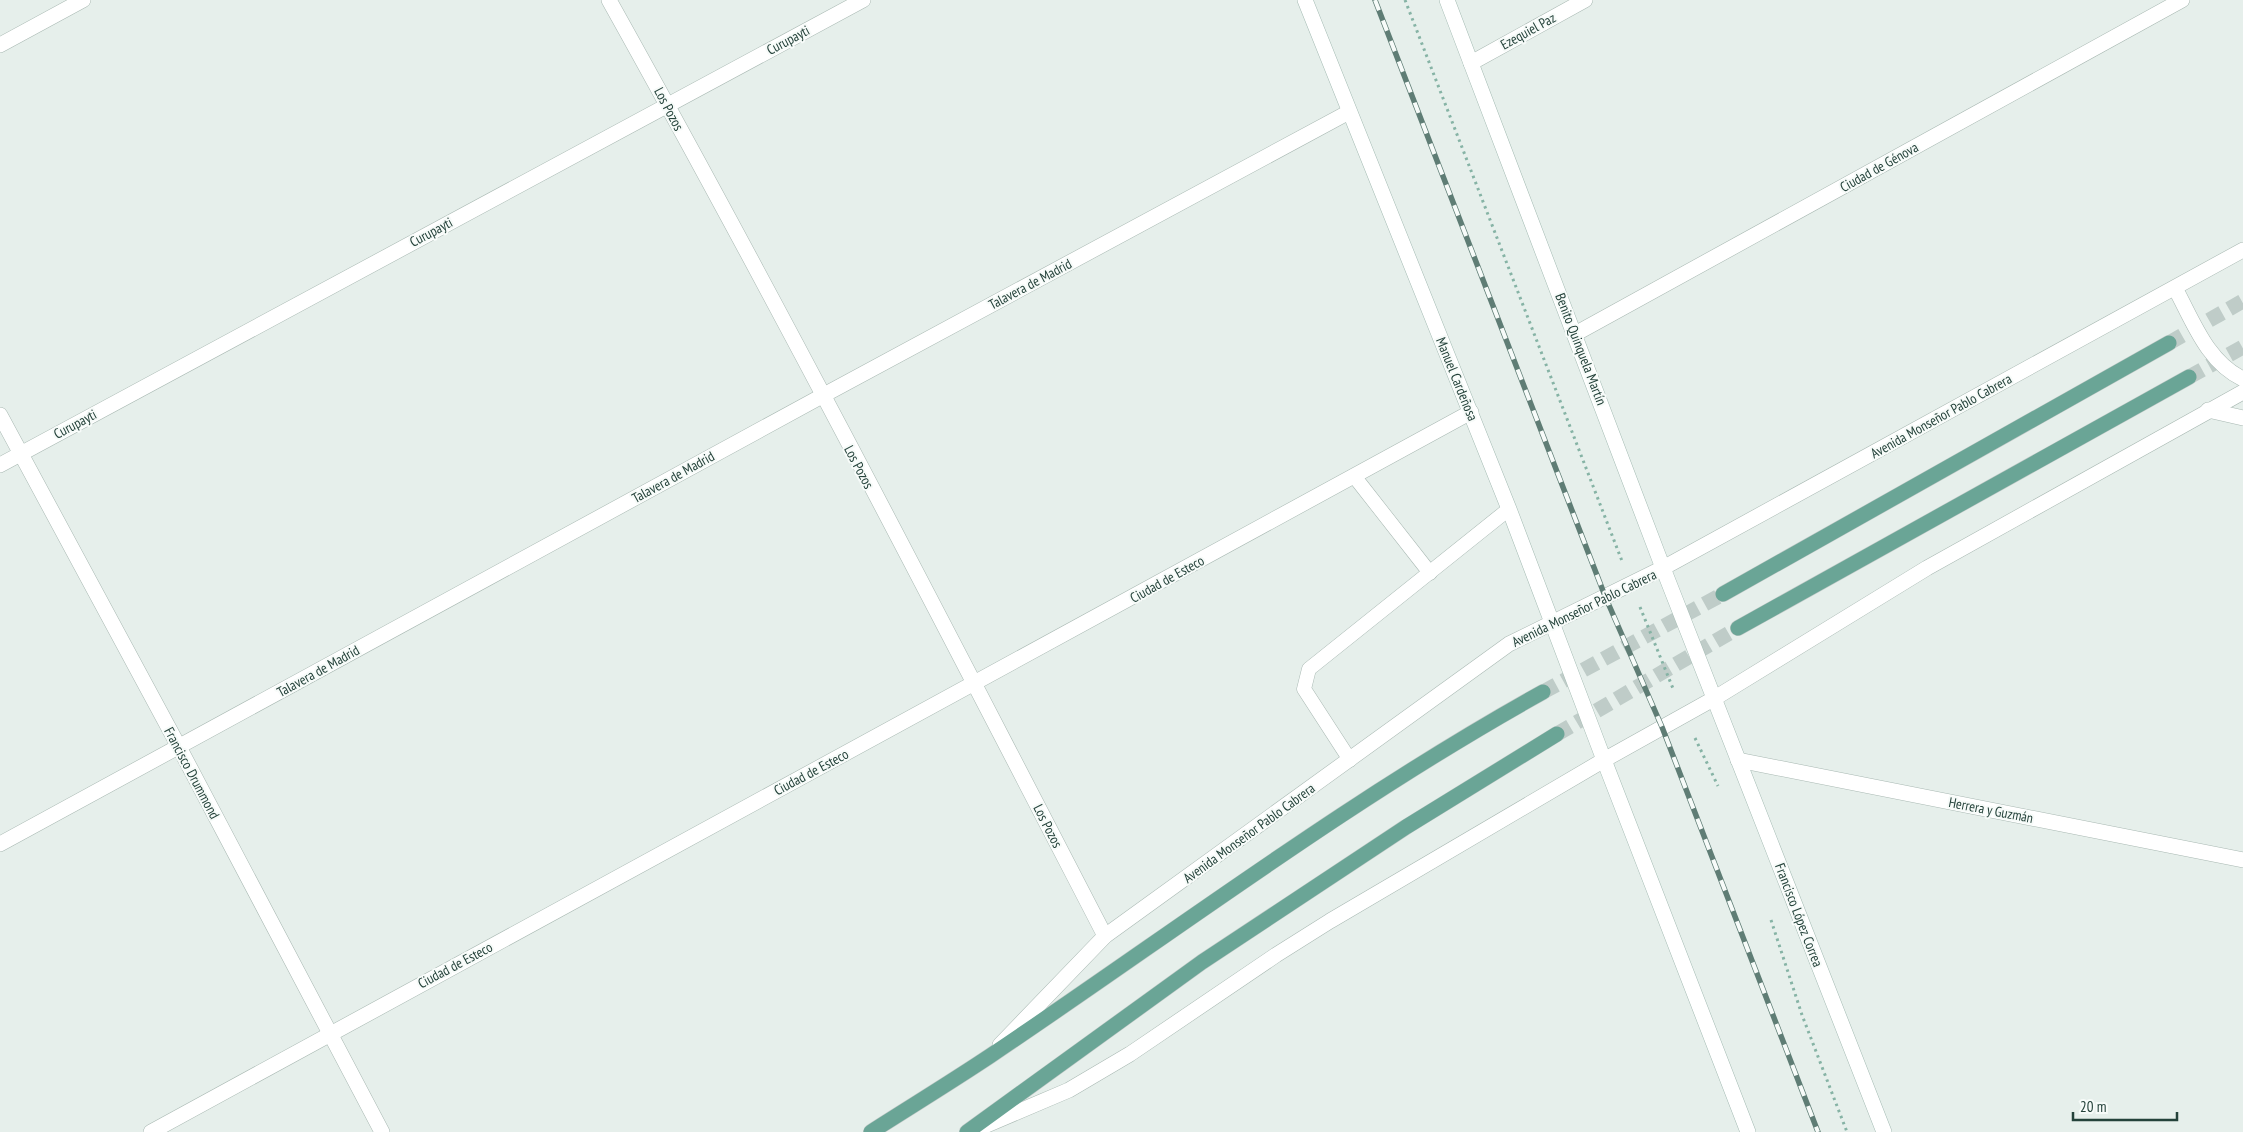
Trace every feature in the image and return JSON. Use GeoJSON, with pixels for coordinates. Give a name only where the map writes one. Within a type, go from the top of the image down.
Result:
{"type":"FeatureCollection","features":[{"type":"Feature","properties":{"kind":"main road"},"geometry":{"type":"LineString","coordinates":[[1723,594],[2169,343]]}},
{"type":"Feature","properties":{"kind":"main road"},"geometry":{"type":"LineString","coordinates":[[1738,628],[2190,377]]}},
{"type":"Feature","properties":{"kind":"main road","name":"Avenida Monseñor Pablo Cabrera"},"geometry":{"type":"LineString","coordinates":[[870,1132],[988,1057],[1368,798],[1501,715],[1543,692]]}},
{"type":"Feature","properties":{"kind":"main road"},"geometry":{"type":"LineString","coordinates":[[968,1132],[1202,962],[1406,827],[1557,734]]}},
{"type":"Feature","properties":{"kind":"street"},"geometry":{"type":"LineString","coordinates":[[0,45],[83,0]]}},
{"type":"Feature","properties":{"kind":"street","name":"Los Pozos"},"geometry":{"type":"LineString","coordinates":[[609,0],[667,104],[822,396],[1105,936]]}},
{"type":"Feature","properties":{"kind":"street","name":"Curupayti"},"geometry":{"type":"LineString","coordinates":[[0,465],[863,0]]}},
{"type":"Feature","properties":{"kind":"street","name":"Manuel Cardeñosa"},"geometry":{"type":"LineString","coordinates":[[1305,0],[1471,412],[1604,760]]}},
{"type":"Feature","properties":{"kind":"street","name":"Benito Quinquela Martín"},"geometry":{"type":"LineString","coordinates":[[1447,0],[1663,568],[1715,698]]}},
{"type":"Feature","properties":{"kind":"street","name":"Ezequiel Paz"},"geometry":{"type":"LineString","coordinates":[[1471,63],[1585,0]]}},
{"type":"Feature","properties":{"kind":"street","name":"Ciudad de Génova"},"geometry":{"type":"LineString","coordinates":[[1575,334],[2182,0]]}},
{"type":"Feature","properties":{"kind":"street","name":"Talavera de Madrid"},"geometry":{"type":"LineString","coordinates":[[0,844],[822,396],[1349,112]]}},
{"type":"Feature","properties":{"kind":"street","name":"Avenida Monseñor Pablo Cabrera"},"geometry":{"type":"LineString","coordinates":[[988,1057],[1105,936],[1509,644],[1663,568],[2243,250]]}},
{"type":"Feature","properties":{"kind":"street"},"geometry":{"type":"LineString","coordinates":[[2175,288],[2208,350],[2230,373],[2243,379]]}},
{"type":"Feature","properties":{"kind":"street"},"geometry":{"type":"LineString","coordinates":[[968,1132],[1069,1090],[1130,1054],[1322,926],[1604,760],[1715,698],[1927,568],[2243,392]]}},
{"type":"Feature","properties":{"kind":"street"},"geometry":{"type":"LineString","coordinates":[[2208,410],[2243,418]]}},
{"type":"Feature","properties":{"kind":"street","name":"Ciudad de Esteco"},"geometry":{"type":"LineString","coordinates":[[151,1132],[1471,412]]}},
{"type":"Feature","properties":{"kind":"street","name":"Francisco Drummond"},"geometry":{"type":"LineString","coordinates":[[0,415],[179,747],[382,1132]]}},
{"type":"Feature","properties":{"kind":"street","name":"Francisco López Correa"},"geometry":{"type":"LineString","coordinates":[[1715,698],[1884,1132]]}},
{"type":"Feature","properties":{"kind":"street"},"geometry":{"type":"LineString","coordinates":[[1604,760],[1748,1132]]}},
{"type":"Feature","properties":{"kind":"street","name":"Herrera y Guzmán"},"geometry":{"type":"LineString","coordinates":[[1738,760],[2243,860]]}},
{"type":"Feature","properties":{"kind":"lane"},"geometry":{"type":"LineString","coordinates":[[1354,476],[1430,573]]}},
{"type":"Feature","properties":{"kind":"lane"},"geometry":{"type":"LineString","coordinates":[[1350,760],[1304,689],[1309,669],[1509,509]]}},
{"type":"Feature","properties":{"kind":"tunnel"},"geometry":{"type":"LineString","coordinates":[[2169,343],[2243,301]]}},
{"type":"Feature","properties":{"kind":"tunnel"},"geometry":{"type":"LineString","coordinates":[[2189,377],[2243,347]]}},
{"type":"Feature","properties":{"kind":"tunnel"},"geometry":{"type":"LineString","coordinates":[[1543,692],[1723,594]]}},
{"type":"Feature","properties":{"kind":"tunnel"},"geometry":{"type":"LineString","coordinates":[[1557,734],[1738,628]]}},
{"type":"Feature","properties":{"kind":"railway"},"geometry":{"type":"LineString","coordinates":[[1375,0],[1605,596],[1662,727],[1818,1132]]}}]}
